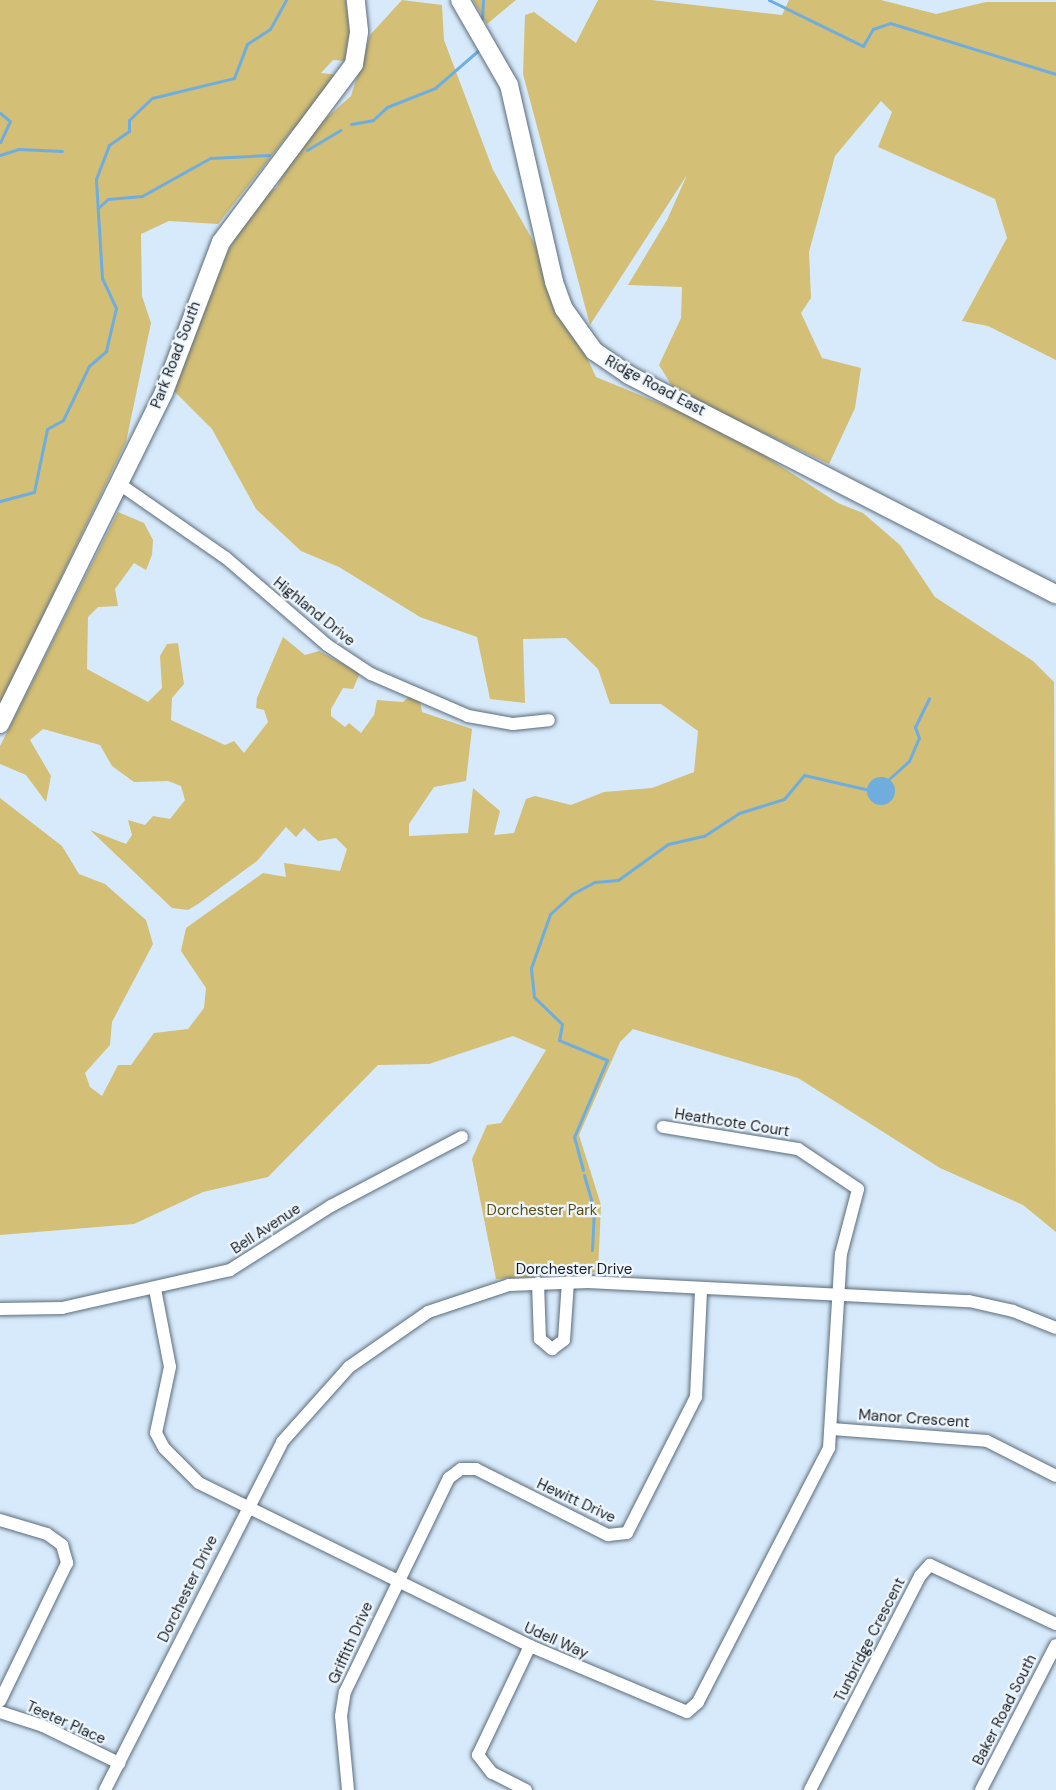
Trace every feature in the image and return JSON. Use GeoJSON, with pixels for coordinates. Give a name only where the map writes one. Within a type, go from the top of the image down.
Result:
{"type":"FeatureCollection","features":[{"type":"Feature","properties":{"kind":"main road","name":"Park Road South"},"geometry":{"type":"LineString","coordinates":[[0,724],[164,392],[229,226],[354,64],[359,31],[356,0]]}},
{"type":"Feature","properties":{"kind":"main road","name":"Ridge Road East"},"geometry":{"type":"LineString","coordinates":[[460,0],[509,85],[554,282],[568,317],[594,351],[629,375],[1056,594]]}},
{"type":"Feature","properties":{"kind":"street","name":"Highland Drive"},"geometry":{"type":"LineString","coordinates":[[118,483],[226,558],[327,645],[371,674],[468,716],[513,724],[549,720]]}},
{"type":"Feature","properties":{"kind":"street","name":"Heathcote Court"},"geometry":{"type":"LineString","coordinates":[[663,1127],[798,1149],[858,1190],[842,1244],[838,1292]]}},
{"type":"Feature","properties":{"kind":"street","name":"Bell Avenue"},"geometry":{"type":"LineString","coordinates":[[0,1309],[62,1308],[155,1289],[246,1262],[331,1206],[462,1137]]}},
{"type":"Feature","properties":{"kind":"street","name":"Dorchester Drive"},"geometry":{"type":"LineString","coordinates":[[105,1790],[245,1509],[282,1442],[320,1393],[378,1342],[459,1299],[538,1283],[568,1282],[701,1289],[838,1292],[969,1301],[1013,1311],[1056,1328]]}},
{"type":"Feature","properties":{"kind":"street"},"geometry":{"type":"LineString","coordinates":[[538,1283],[540,1339],[552,1349],[564,1340],[568,1282]]}},
{"type":"Feature","properties":{"kind":"street","name":"Udell Way"},"geometry":{"type":"LineString","coordinates":[[155,1289],[170,1367],[158,1439],[199,1483],[245,1509],[530,1647],[687,1712],[698,1702],[818,1473],[832,1429],[838,1292]]}},
{"type":"Feature","properties":{"kind":"street","name":"Hewitt Drive"},"geometry":{"type":"LineString","coordinates":[[396,1583],[449,1478],[461,1469],[476,1469],[608,1535],[632,1529],[696,1397],[701,1289]]}},
{"type":"Feature","properties":{"kind":"street","name":"Manor Crescent"},"geometry":{"type":"LineString","coordinates":[[832,1429],[987,1441],[1056,1476]]}},
{"type":"Feature","properties":{"kind":"street"},"geometry":{"type":"LineString","coordinates":[[0,1520],[47,1534],[62,1545],[67,1563],[0,1701]]}},
{"type":"Feature","properties":{"kind":"street","name":"Tunbridge Crescent"},"geometry":{"type":"LineString","coordinates":[[810,1790],[920,1576],[930,1565],[1056,1624]]}},
{"type":"Feature","properties":{"kind":"street","name":"Griffith Drive"},"geometry":{"type":"LineString","coordinates":[[348,1790],[341,1716],[345,1692],[396,1583]]}},
{"type":"Feature","properties":{"kind":"street","name":"Baker Road South"},"geometry":{"type":"LineString","coordinates":[[981,1790],[1056,1645]]}},
{"type":"Feature","properties":{"kind":"street"},"geometry":{"type":"LineString","coordinates":[[526,1790],[492,1773],[478,1755],[530,1647]]}},
{"type":"Feature","properties":{"kind":"street","name":"Teeter Place"},"geometry":{"type":"LineString","coordinates":[[0,1712],[43,1726],[118,1763]]}},
{"type":"Feature","properties":{"kind":"green space"},"geometry":{"type":"Polygon","coordinates":[[[0,0],[346,0],[351,40],[346,61],[333,60],[321,73],[339,75],[298,133],[292,130],[218,224],[169,221],[141,234],[142,296],[151,323],[126,442],[0,705],[0,0]]]}},
{"type":"Feature","properties":{"kind":"green space","name":"Dorchester Park"},"geometry":{"type":"Polygon","coordinates":[[[402,0],[442,5],[444,40],[493,170],[536,246],[596,377],[725,430],[838,503],[863,513],[900,545],[935,597],[1033,661],[1054,682],[1056,1232],[1023,1205],[940,1168],[798,1078],[633,1029],[620,1042],[579,1135],[601,1205],[598,1272],[496,1279],[472,1159],[487,1125],[501,1123],[546,1050],[513,1036],[429,1064],[378,1065],[268,1177],[203,1192],[134,1224],[0,1235],[0,798],[62,846],[79,874],[105,884],[146,920],[153,944],[112,1022],[110,1045],[85,1073],[90,1087],[102,1096],[118,1065],[131,1065],[154,1033],[188,1029],[204,1008],[206,988],[181,951],[186,928],[263,873],[286,877],[284,863],[340,871],[347,849],[336,838],[318,841],[304,828],[296,837],[286,827],[257,861],[198,904],[188,910],[172,908],[90,830],[126,844],[132,835],[128,820],[145,825],[153,816],[170,819],[185,800],[181,786],[168,781],[134,782],[112,766],[100,745],[43,729],[30,740],[51,776],[46,802],[26,775],[0,764],[0,746],[118,512],[144,523],[153,540],[152,555],[146,570],[134,563],[115,589],[118,606],[98,607],[88,617],[87,669],[148,702],[162,688],[160,656],[167,644],[178,643],[184,684],[172,698],[171,720],[225,745],[234,741],[244,753],[268,722],[264,710],[256,708],[257,698],[283,637],[305,655],[319,651],[360,673],[353,689],[343,688],[331,709],[331,716],[345,727],[349,723],[361,733],[374,715],[377,700],[403,702],[410,696],[420,701],[422,712],[472,729],[466,781],[434,787],[409,824],[409,836],[468,833],[473,788],[500,811],[494,835],[514,833],[526,799],[535,796],[571,805],[604,792],[652,788],[694,772],[698,731],[661,704],[610,704],[598,669],[566,638],[523,639],[525,703],[490,699],[477,637],[420,617],[339,567],[301,551],[256,509],[212,429],[174,391],[206,292],[254,203],[277,187],[298,143],[351,96],[370,35],[402,0]]]}},
{"type":"Feature","properties":{"kind":"green space"},"geometry":{"type":"Polygon","coordinates":[[[473,0],[516,0],[487,24],[473,0]]]}},
{"type":"Feature","properties":{"kind":"green space"},"geometry":{"type":"Polygon","coordinates":[[[598,0],[651,0],[782,15],[789,0],[881,0],[936,14],[986,2],[1056,2],[1056,360],[988,326],[962,321],[1007,238],[995,199],[878,147],[892,112],[881,101],[835,156],[809,252],[811,298],[801,313],[822,358],[861,368],[855,408],[829,464],[675,391],[659,365],[681,318],[682,287],[628,285],[667,220],[687,175],[590,325],[523,74],[525,15],[534,12],[576,43],[598,0]]]}},
{"type":"Feature","properties":{"kind":"water"},"geometry":{"type":"Polygon","coordinates":[[[881,777],[891,781],[895,791],[891,801],[881,805],[871,801],[867,791],[871,781],[881,777]]]}},
{"type":"Feature","properties":{"kind":"waterway"},"geometry":{"type":"LineString","coordinates":[[0,501],[34,492],[47,429],[63,420],[89,366],[106,351],[116,308],[102,278],[96,179],[109,145],[129,131],[129,120],[152,98],[234,78],[247,44],[270,29],[286,0]]}},
{"type":"Feature","properties":{"kind":"waterway"},"geometry":{"type":"LineString","coordinates":[[482,19],[483,0]]}},
{"type":"Feature","properties":{"kind":"waterway"},"geometry":{"type":"LineString","coordinates":[[769,0],[863,46],[873,29],[890,23],[1056,74]]}},
{"type":"Feature","properties":{"kind":"waterway"},"geometry":{"type":"LineString","coordinates":[[351,124],[373,120],[387,107],[435,88],[480,49]]}},
{"type":"Feature","properties":{"kind":"waterway"},"geometry":{"type":"LineString","coordinates":[[0,113],[10,121],[0,142]]}},
{"type":"Feature","properties":{"kind":"waterway"},"geometry":{"type":"LineString","coordinates":[[307,150],[340,130]]}},
{"type":"Feature","properties":{"kind":"waterway"},"geometry":{"type":"LineString","coordinates":[[0,155],[19,149],[62,151]]}},
{"type":"Feature","properties":{"kind":"waterway"},"geometry":{"type":"LineString","coordinates":[[99,207],[108,199],[142,196],[210,158],[269,155]]}},
{"type":"Feature","properties":{"kind":"waterway"},"geometry":{"type":"LineString","coordinates":[[889,779],[909,761],[919,738],[915,727],[929,698]]}},
{"type":"Feature","properties":{"kind":"waterway"},"geometry":{"type":"LineString","coordinates":[[583,1170],[574,1137],[607,1060],[559,1040],[562,1024],[534,997],[531,968],[550,914],[572,894],[595,882],[618,880],[668,844],[704,836],[739,813],[784,799],[804,775],[869,790]]}},
{"type":"Feature","properties":{"kind":"waterway"},"geometry":{"type":"LineString","coordinates":[[584,1175],[594,1209],[592,1250]]}}]}
